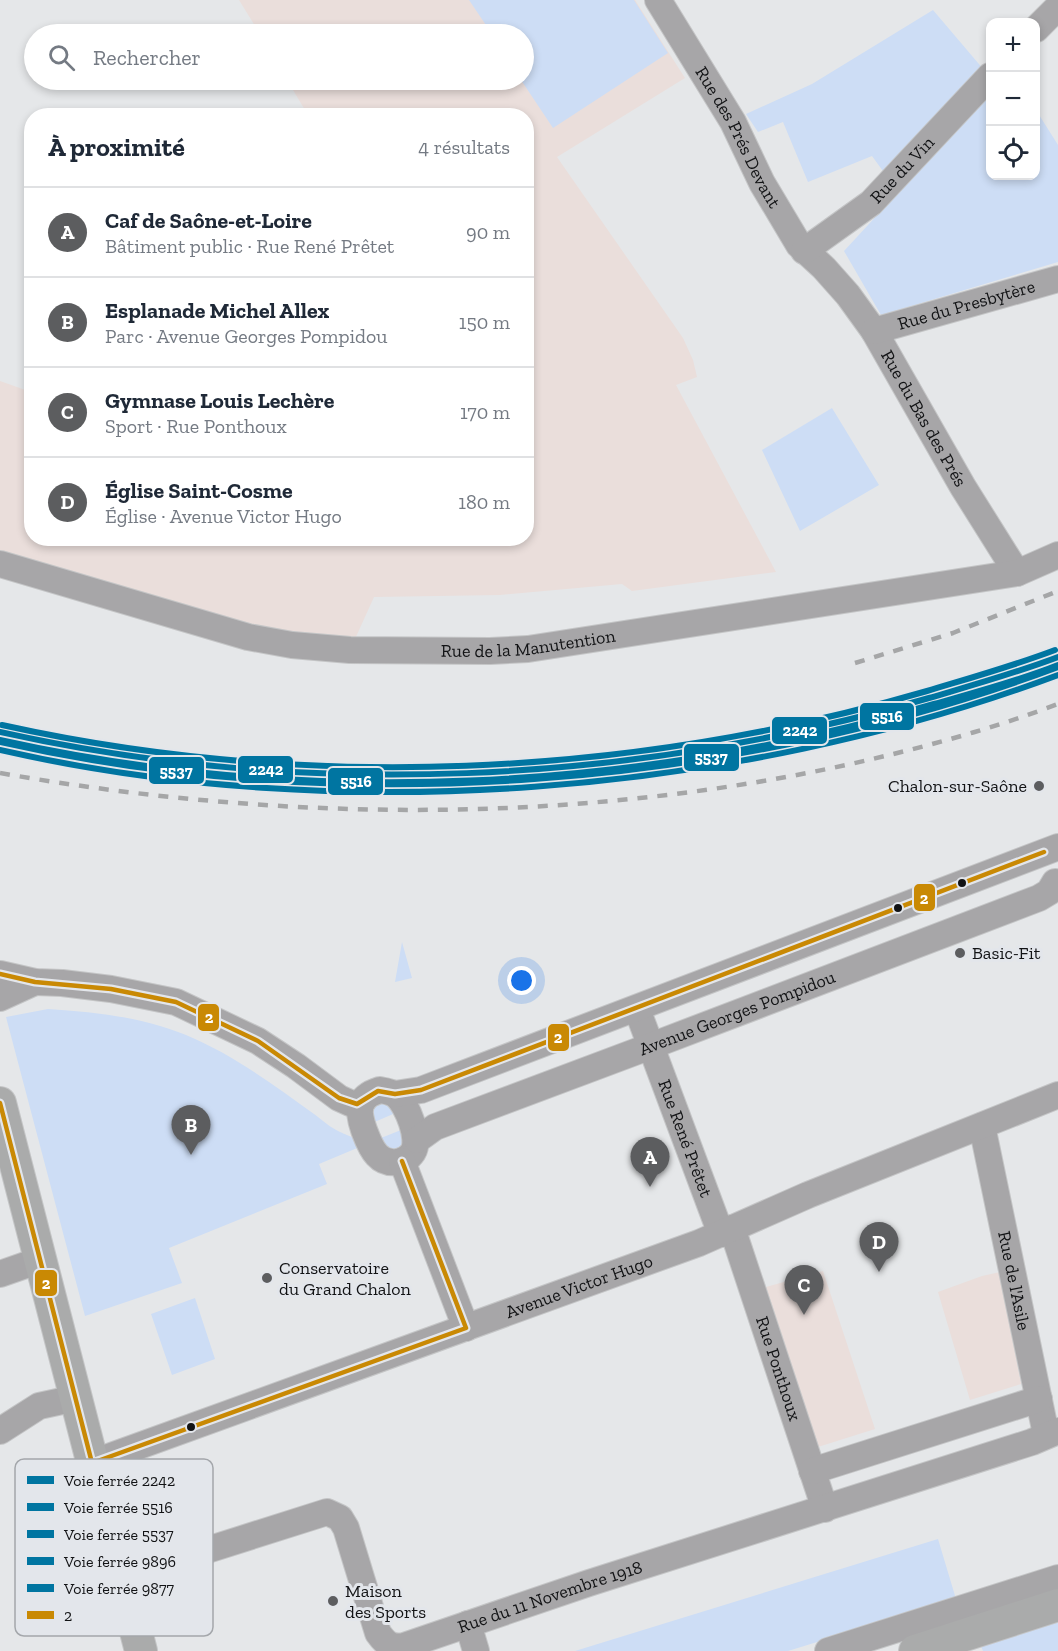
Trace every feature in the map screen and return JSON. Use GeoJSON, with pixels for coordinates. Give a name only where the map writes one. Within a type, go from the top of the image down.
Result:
{"type":"FeatureCollection","features":[{"type":"Feature","properties":{"kind":"main road"},"geometry":{"type":"LineString","coordinates":[[0,1103],[91,1459]]}},
{"type":"Feature","properties":{"kind":"main road"},"geometry":{"type":"LineString","coordinates":[[915,1651],[1058,1605]]}},
{"type":"Feature","properties":{"kind":"main road"},"geometry":{"type":"LineString","coordinates":[[137,1636],[141,1651]]}},
{"type":"Feature","properties":{"kind":"street","name":"Rue des Prés Devant"},"geometry":{"type":"LineString","coordinates":[[658,0],[733,122],[762,183],[804,251],[824,268]]}},
{"type":"Feature","properties":{"kind":"street"},"geometry":{"type":"LineString","coordinates":[[1040,24],[1058,7]]}},
{"type":"Feature","properties":{"kind":"street","name":"Rue du Vin"},"geometry":{"type":"LineString","coordinates":[[804,251],[871,203],[986,80]]}},
{"type":"Feature","properties":{"kind":"street","name":"Rue du Bas des Prés"},"geometry":{"type":"LineString","coordinates":[[824,268],[848,295],[874,332],[963,487],[1017,573]]}},
{"type":"Feature","properties":{"kind":"street","name":"Rue du Presbytère"},"geometry":{"type":"LineString","coordinates":[[874,332],[1058,279]]}},
{"type":"Feature","properties":{"kind":"street","name":"Rue de la Manutention"},"geometry":{"type":"LineString","coordinates":[[0,564],[248,637],[292,645],[350,651],[490,651],[528,649],[1017,573],[1058,555]]}},
{"type":"Feature","properties":{"kind":"street"},"geometry":{"type":"LineString","coordinates":[[0,974],[35,982],[93,986],[176,1002],[258,1041],[339,1098],[357,1104],[372,1092],[380,1090],[395,1094],[421,1090],[1051,850],[1057,885]]}},
{"type":"Feature","properties":{"kind":"street","name":"Avenue Georges Pompidou"},"geometry":{"type":"LineString","coordinates":[[417,1140],[435,1127],[1039,898],[1057,885]]}},
{"type":"Feature","properties":{"kind":"street"},"geometry":{"type":"LineString","coordinates":[[0,998],[35,982]]}},
{"type":"Feature","properties":{"kind":"street","name":"Rue René Prêtet"},"geometry":{"type":"LineString","coordinates":[[637,1009],[727,1231]]}},
{"type":"Feature","properties":{"kind":"street"},"geometry":{"type":"LineString","coordinates":[[363,1101],[359,1116],[376,1155],[390,1162],[402,1161],[411,1155],[417,1140],[416,1132],[400,1099],[395,1094]]}},
{"type":"Feature","properties":{"kind":"street","name":"Avenue Victor Hugo"},"geometry":{"type":"LineString","coordinates":[[103,1459],[699,1243],[808,1194],[1058,1095]]}},
{"type":"Feature","properties":{"kind":"street","name":"Rue de l'Asile"},"geometry":{"type":"LineString","coordinates":[[982,1126],[1039,1399],[1052,1433]]}},
{"type":"Feature","properties":{"kind":"street"},"geometry":{"type":"LineString","coordinates":[[402,1161],[466,1328]]}},
{"type":"Feature","properties":{"kind":"street","name":"Rue Ponthoux"},"geometry":{"type":"LineString","coordinates":[[727,1231],[825,1509]]}},
{"type":"Feature","properties":{"kind":"street"},"geometry":{"type":"LineString","coordinates":[[0,1274],[40,1260]]}},
{"type":"Feature","properties":{"kind":"street"},"geometry":{"type":"LineString","coordinates":[[0,1431],[39,1406],[76,1398]]}},
{"type":"Feature","properties":{"kind":"street"},"geometry":{"type":"LineString","coordinates":[[812,1471],[1039,1399]]}},
{"type":"Feature","properties":{"kind":"street","name":"Rue du 11 Novembre 1918"},"geometry":{"type":"LineString","coordinates":[[213,1548],[327,1512],[340,1518],[346,1528],[378,1633],[385,1643],[394,1647],[404,1646],[589,1583],[1032,1442],[1052,1433]]}},
{"type":"Feature","properties":{"kind":"street"},"geometry":{"type":"LineString","coordinates":[[828,1651],[1058,1578]]}},
{"type":"Feature","properties":{"kind":"street"},"geometry":{"type":"LineString","coordinates":[[468,1624],[476,1651]]}},
{"type":"Feature","properties":{"kind":"shaded area"},"geometry":{"type":"Polygon","coordinates":[[[239,0],[635,0],[685,78],[557,157],[683,338],[693,360],[697,377],[676,385],[776,572],[632,591],[622,584],[500,595],[374,597],[355,639],[297,635],[151,600],[0,555],[0,381],[24,390],[24,546],[534,546],[534,108],[304,108],[293,90],[534,90],[534,24],[254,24],[239,0]]]}},
{"type":"Feature","properties":{"kind":"shaded area"},"geometry":{"type":"Polygon","coordinates":[[[469,0],[634,0],[668,53],[553,128],[528,90],[534,90],[534,24],[485,24],[469,0]]]}},
{"type":"Feature","properties":{"kind":"shaded area"},"geometry":{"type":"Polygon","coordinates":[[[933,10],[984,70],[888,178],[872,156],[808,182],[783,122],[758,132],[746,114],[812,84],[933,10]]]}},
{"type":"Feature","properties":{"kind":"shaded area"},"geometry":{"type":"Polygon","coordinates":[[[986,97],[986,180],[1040,180],[1040,116],[1058,145],[1058,262],[881,315],[844,251],[986,97]]]}},
{"type":"Feature","properties":{"kind":"shaded area"},"geometry":{"type":"Polygon","coordinates":[[[832,408],[879,485],[800,531],[762,450],[832,408]]]}},
{"type":"Feature","properties":{"kind":"shaded area"},"geometry":{"type":"Polygon","coordinates":[[[402,942],[412,978],[395,982],[402,942]]]}},
{"type":"Feature","properties":{"kind":"shaded area"},"geometry":{"type":"Polygon","coordinates":[[[48,1009],[118,1016],[186,1035],[220,1051],[252,1071],[330,1126],[354,1138],[362,1146],[319,1164],[327,1184],[169,1248],[182,1283],[85,1316],[6,1017],[48,1009]]]}},
{"type":"Feature","properties":{"kind":"shaded area"},"geometry":{"type":"Polygon","coordinates":[[[380,1098],[400,1111],[370,1124],[368,1108],[380,1098]]]}},
{"type":"Feature","properties":{"kind":"shaded area"},"geometry":{"type":"Polygon","coordinates":[[[406,1128],[409,1137],[396,1153],[376,1140],[406,1128]]]}},
{"type":"Feature","properties":{"kind":"shaded area"},"geometry":{"type":"Polygon","coordinates":[[[823,1271],[875,1429],[818,1447],[766,1287],[823,1271]]]}},
{"type":"Feature","properties":{"kind":"shaded area"},"geometry":{"type":"Polygon","coordinates":[[[1000,1272],[1021,1384],[970,1400],[938,1292],[1000,1272]]]}},
{"type":"Feature","properties":{"kind":"shaded area"},"geometry":{"type":"Polygon","coordinates":[[[195,1298],[215,1359],[172,1375],[151,1314],[195,1298]]]}},
{"type":"Feature","properties":{"kind":"shaded area"},"geometry":{"type":"Polygon","coordinates":[[[938,1539],[956,1599],[788,1651],[575,1651],[938,1539]]]}},
{"type":"Feature","properties":{"kind":"shaded area"},"geometry":{"type":"Polygon","coordinates":[[[1058,1614],[1058,1651],[983,1651],[981,1646],[1058,1614]]]}},
{"type":"Feature","properties":{"kind":"railway"},"geometry":{"type":"LineString","coordinates":[[855,663],[953,633],[1058,591]]}},
{"type":"Feature","properties":{"kind":"railway"},"geometry":{"type":"LineString","coordinates":[[0,773],[105,789],[211,801],[317,808],[424,810],[530,807],[636,798],[742,785],[846,765],[953,738],[1058,704]]}},
{"type":"Feature","properties":{"kind":"rail line","name":"9896"},"geometry":{"type":"LineString","coordinates":[[2,725],[117,746],[232,760],[349,767],[466,766],[583,758],[699,742],[814,720],[927,691],[1055,650]]}},
{"type":"Feature","properties":{"kind":"rail line","name":"2242"},"geometry":{"type":"LineString","coordinates":[[0,732],[115,754],[232,768],[349,774],[467,773],[584,765],[701,750],[816,727],[929,698],[1058,657]]}},
{"type":"Feature","properties":{"kind":"rail line","name":"5516"},"geometry":{"type":"LineString","coordinates":[[0,740],[116,762],[233,775],[351,782],[469,780],[587,772],[705,756],[820,734],[981,691],[1058,665]]}},
{"type":"Feature","properties":{"kind":"rail line","name":"5537"},"geometry":{"type":"LineString","coordinates":[[0,742],[129,766],[262,780],[398,784],[534,779],[670,765],[804,741],[933,708],[1058,667]]}},
{"type":"Feature","properties":{"kind":"rail line","name":"9877"},"geometry":{"type":"LineString","coordinates":[[0,750],[129,774],[262,788],[398,792],[534,787],[670,772],[804,749],[934,716],[1058,675]]}},
{"type":"Feature","properties":{"kind":"transit line","name":"2"},"geometry":{"type":"LineString","coordinates":[[395,1094],[421,1090],[1044,852]]}},
{"type":"Feature","properties":{"kind":"transit line","name":"2"},"geometry":{"type":"LineString","coordinates":[[0,974],[35,982],[111,989],[176,1002],[258,1041],[339,1098],[357,1104],[378,1091],[395,1094]]}},
{"type":"Feature","properties":{"kind":"transit line","name":"2"},"geometry":{"type":"LineString","coordinates":[[0,1103],[91,1459]]}},
{"type":"Feature","properties":{"kind":"transit line","name":"2"},"geometry":{"type":"LineString","coordinates":[[402,1161],[466,1328]]}},
{"type":"Feature","properties":{"kind":"transit line","name":"2"},"geometry":{"type":"LineString","coordinates":[[103,1459],[466,1328]]}},
{"type":"Feature","properties":{"kind":"place","name":"Chalon-sur-Saône"},"geometry":{"type":"Point","coordinates":[1039,786]}},
{"type":"Feature","properties":{"kind":"place","name":"Basic-Fit"},"geometry":{"type":"Point","coordinates":[960,953]}},
{"type":"Feature","properties":{"kind":"place","name":"Esplanade Michel Allex"},"geometry":{"type":"Point","coordinates":[191,1155]}},
{"type":"Feature","properties":{"kind":"place","name":"Caf de Saône-et-Loire"},"geometry":{"type":"Point","coordinates":[650,1187]}},
{"type":"Feature","properties":{"kind":"place","name":"Église Saint-Cosme"},"geometry":{"type":"Point","coordinates":[879,1272]}},
{"type":"Feature","properties":{"kind":"place","name":"Conservatoire du Grand Chalon"},"geometry":{"type":"Point","coordinates":[267,1278]}},
{"type":"Feature","properties":{"kind":"place","name":"Gymnase Louis Lechère"},"geometry":{"type":"Point","coordinates":[804,1315]}},
{"type":"Feature","properties":{"kind":"place","name":"Maison des Sports"},"geometry":{"type":"Point","coordinates":[333,1601]}}]}
